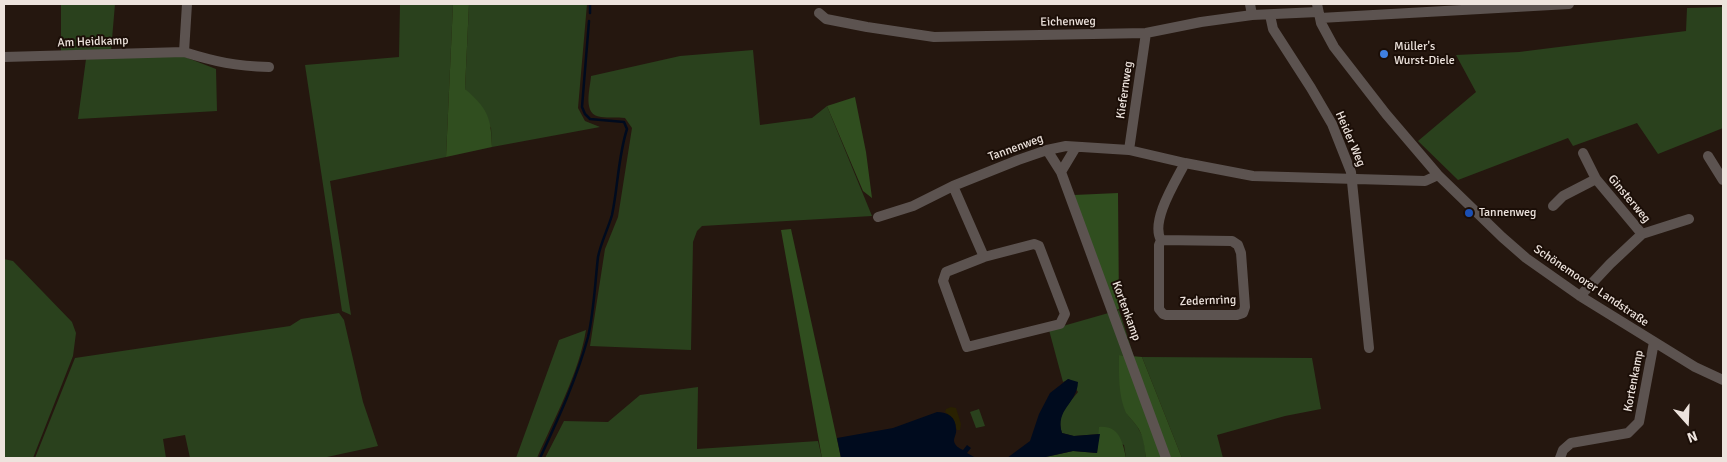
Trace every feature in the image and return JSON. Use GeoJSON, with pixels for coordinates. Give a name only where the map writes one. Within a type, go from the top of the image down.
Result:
{"type":"FeatureCollection","features":[{"type":"Feature","properties":{"kind":"street"},"geometry":{"type":"LineString","coordinates":[[184,52],[186,4]]}},
{"type":"Feature","properties":{"kind":"street"},"geometry":{"type":"LineString","coordinates":[[1250,4],[1252,15]]}},
{"type":"Feature","properties":{"kind":"street","name":"Eichenweg"},"geometry":{"type":"LineString","coordinates":[[819,13],[826,19],[934,37],[1146,33],[1201,22],[1252,15],[1398,8],[1570,4]]}},
{"type":"Feature","properties":{"kind":"street","name":"Schönemoorer Landstraße"},"geometry":{"type":"LineString","coordinates":[[1318,11],[1326,34],[1334,47],[1386,114],[1438,175],[1526,258],[1580,296],[1694,367],[1723,380]]}},
{"type":"Feature","properties":{"kind":"street","name":"Heider Weg"},"geometry":{"type":"LineString","coordinates":[[1270,15],[1273,29],[1332,124],[1353,178],[1369,348]]}},
{"type":"Feature","properties":{"kind":"street","name":"Kiefernweg"},"geometry":{"type":"LineString","coordinates":[[1129,150],[1146,33]]}},
{"type":"Feature","properties":{"kind":"street","name":"Am Heidkamp"},"geometry":{"type":"LineString","coordinates":[[4,57],[184,52],[216,62],[241,66],[269,67]]}},
{"type":"Feature","properties":{"kind":"street","name":"Tannenweg"},"geometry":{"type":"LineString","coordinates":[[878,217],[913,206],[953,186],[1018,160],[1066,146],[1129,150],[1253,176],[1430,180],[1438,175]]}},
{"type":"Feature","properties":{"kind":"street"},"geometry":{"type":"LineString","coordinates":[[1061,172],[1076,146]]}},
{"type":"Feature","properties":{"kind":"street","name":"Kortenkamp"},"geometry":{"type":"LineString","coordinates":[[1047,150],[1061,172],[1166,458]]}},
{"type":"Feature","properties":{"kind":"street","name":"Ginsterweg"},"geometry":{"type":"LineString","coordinates":[[1583,153],[1596,179],[1642,234]]}},
{"type":"Feature","properties":{"kind":"street"},"geometry":{"type":"LineString","coordinates":[[1708,156],[1723,180]]}},
{"type":"Feature","properties":{"kind":"street","name":"Zedernring"},"geometry":{"type":"LineString","coordinates":[[1161,240],[1232,241],[1238,244],[1241,253],[1245,307],[1242,313],[1237,315],[1163,314],[1158,306],[1159,245],[1161,240],[1158,230],[1159,217],[1185,163]]}},
{"type":"Feature","properties":{"kind":"street"},"geometry":{"type":"LineString","coordinates":[[1553,206],[1562,196],[1596,179]]}},
{"type":"Feature","properties":{"kind":"street"},"geometry":{"type":"LineString","coordinates":[[953,186],[984,257]]}},
{"type":"Feature","properties":{"kind":"street","name":"Ginsterweg"},"geometry":{"type":"LineString","coordinates":[[1580,296],[1642,234],[1689,219]]}},
{"type":"Feature","properties":{"kind":"street"},"geometry":{"type":"LineString","coordinates":[[1034,244],[1039,246],[1065,314],[1060,324],[967,347],[943,281],[946,272],[984,257],[1034,244]]}},
{"type":"Feature","properties":{"kind":"street","name":"Kortenkamp"},"geometry":{"type":"LineString","coordinates":[[1560,458],[1563,450],[1571,443],[1628,433],[1639,422],[1654,342]]}},
{"type":"Feature","properties":{"kind":"green space"},"geometry":{"type":"Polygon","coordinates":[[[61,4],[115,4],[111,51],[61,52],[61,4]]]}},
{"type":"Feature","properties":{"kind":"green space"},"geometry":{"type":"Polygon","coordinates":[[[400,4],[453,4],[446,157],[330,181],[351,315],[342,311],[305,65],[399,57],[400,4]]]}},
{"type":"Feature","properties":{"kind":"green space"},"geometry":{"type":"Polygon","coordinates":[[[453,4],[469,4],[465,89],[479,102],[487,114],[491,128],[492,147],[446,157],[453,4]]]}},
{"type":"Feature","properties":{"kind":"green space"},"geometry":{"type":"Polygon","coordinates":[[[469,4],[587,4],[578,108],[585,121],[600,127],[492,147],[491,128],[465,89],[469,4]]]}},
{"type":"Feature","properties":{"kind":"green space"},"geometry":{"type":"Polygon","coordinates":[[[1723,7],[1723,128],[1658,154],[1637,123],[1573,146],[1568,138],[1458,180],[1418,141],[1476,92],[1456,55],[1519,52],[1686,31],[1687,8],[1723,7]]]}},
{"type":"Feature","properties":{"kind":"green space"},"geometry":{"type":"Polygon","coordinates":[[[753,50],[760,125],[812,118],[827,106],[872,216],[702,226],[697,231],[693,242],[691,350],[590,346],[605,249],[618,217],[632,128],[625,118],[601,117],[591,112],[589,95],[591,76],[680,56],[753,50]]]}},
{"type":"Feature","properties":{"kind":"green space"},"geometry":{"type":"Polygon","coordinates":[[[185,57],[216,69],[217,111],[78,119],[86,59],[185,57]]]}},
{"type":"Feature","properties":{"kind":"green space"},"geometry":{"type":"Polygon","coordinates":[[[855,97],[866,152],[872,198],[863,191],[827,106],[855,97]]]}},
{"type":"Feature","properties":{"kind":"green space"},"geometry":{"type":"Polygon","coordinates":[[[1118,193],[1119,309],[1114,311],[1074,195],[1118,193]]]}},
{"type":"Feature","properties":{"kind":"green space"},"geometry":{"type":"Polygon","coordinates":[[[791,229],[841,458],[822,458],[781,230],[791,229]]]}},
{"type":"Feature","properties":{"kind":"green space"},"geometry":{"type":"Polygon","coordinates":[[[4,259],[13,261],[72,322],[76,333],[73,356],[33,458],[4,458],[4,259]]]}},
{"type":"Feature","properties":{"kind":"green space"},"geometry":{"type":"Polygon","coordinates":[[[1119,310],[1134,357],[1119,355],[1127,414],[1137,426],[1144,439],[1146,458],[1126,458],[1124,445],[1100,434],[1074,436],[1062,433],[1060,421],[1062,415],[1078,392],[1069,379],[1063,382],[1049,330],[1119,310]]]}},
{"type":"Feature","properties":{"kind":"green space"},"geometry":{"type":"Polygon","coordinates":[[[339,313],[344,320],[363,402],[378,446],[327,458],[190,458],[185,435],[163,439],[166,458],[35,458],[75,358],[290,326],[301,319],[339,313]]]}},
{"type":"Feature","properties":{"kind":"green space"},"geometry":{"type":"Polygon","coordinates":[[[586,330],[583,346],[572,379],[537,458],[516,458],[559,340],[586,330]]]}},
{"type":"Feature","properties":{"kind":"green space"},"geometry":{"type":"Polygon","coordinates":[[[1119,355],[1142,357],[1182,458],[1146,458],[1141,433],[1123,406],[1119,355]]]}},
{"type":"Feature","properties":{"kind":"green space"},"geometry":{"type":"Polygon","coordinates":[[[1142,357],[1312,358],[1321,409],[1285,416],[1217,435],[1223,458],[1182,458],[1142,357]]]}},
{"type":"Feature","properties":{"kind":"green space"},"geometry":{"type":"Polygon","coordinates":[[[698,387],[697,449],[818,441],[822,458],[545,458],[564,421],[608,422],[640,395],[698,387]]]}},
{"type":"Feature","properties":{"kind":"green space"},"geometry":{"type":"Polygon","coordinates":[[[979,409],[985,426],[976,428],[970,412],[979,409]]]}},
{"type":"Feature","properties":{"kind":"green space"},"geometry":{"type":"Polygon","coordinates":[[[1099,427],[1106,427],[1116,432],[1123,446],[1126,458],[1041,458],[1073,451],[1097,453],[1099,427]]]}},
{"type":"Feature","properties":{"kind":"sand"},"geometry":{"type":"Polygon","coordinates":[[[956,408],[961,424],[960,430],[957,430],[953,419],[945,412],[946,409],[956,408]]]}},
{"type":"Feature","properties":{"kind":"water"},"geometry":{"type":"Polygon","coordinates":[[[1068,379],[1078,382],[1077,390],[1061,418],[1062,433],[1074,436],[1100,434],[1097,453],[1073,451],[1041,458],[1007,458],[1030,441],[1039,414],[1050,393],[1068,379]]]}},
{"type":"Feature","properties":{"kind":"water"},"geometry":{"type":"Polygon","coordinates":[[[937,412],[948,414],[953,418],[956,425],[955,444],[963,450],[967,445],[971,448],[967,453],[976,458],[841,458],[837,438],[893,428],[937,412]]]}},
{"type":"Feature","properties":{"kind":"waterway"},"geometry":{"type":"LineString","coordinates":[[590,4],[590,13]]}},
{"type":"Feature","properties":{"kind":"waterway"},"geometry":{"type":"LineString","coordinates":[[540,458],[573,383],[588,337],[598,257],[612,215],[627,129],[624,122],[590,119],[582,107],[589,21]]}},
{"type":"Feature","properties":{"kind":"place","name":"Müller's Wurst-Diele"},"geometry":{"type":"Point","coordinates":[1384,54]}},
{"type":"Feature","properties":{"kind":"place","name":"Tannenweg"},"geometry":{"type":"Point","coordinates":[1469,213]}}]}
